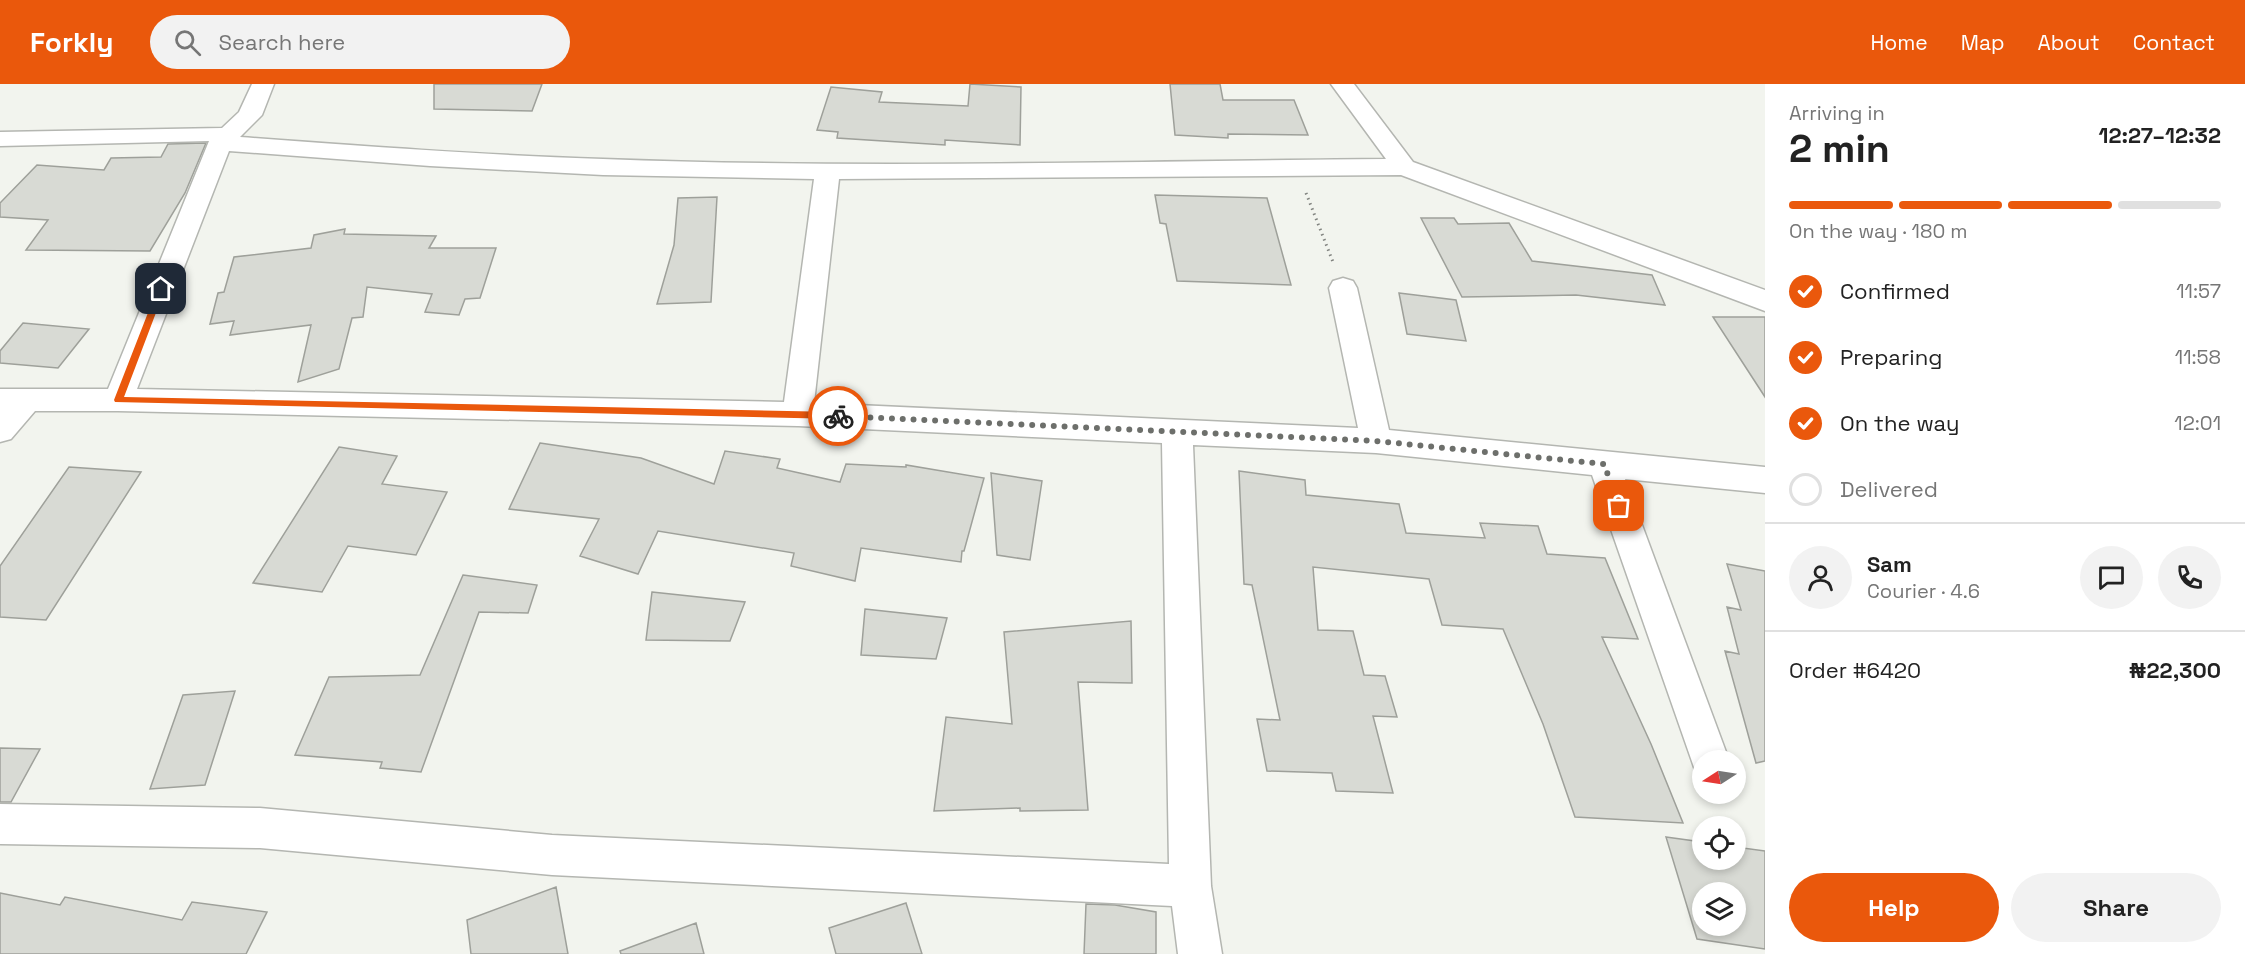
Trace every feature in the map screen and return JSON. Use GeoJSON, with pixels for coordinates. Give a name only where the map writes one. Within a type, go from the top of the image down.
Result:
{"type":"FeatureCollection","features":[{"type":"Feature","properties":{"kind":"street"},"geometry":{"type":"LineString","coordinates":[[220,143],[250,116],[263,84]]}},
{"type":"Feature","properties":{"kind":"street"},"geometry":{"type":"LineString","coordinates":[[1342,84],[1404,167]]}},
{"type":"Feature","properties":{"kind":"street"},"geometry":{"type":"LineString","coordinates":[[0,139],[216,134],[223,137],[118,400]]}},
{"type":"Feature","properties":{"kind":"street"},"geometry":{"type":"LineString","coordinates":[[220,143],[430,158],[603,167],[827,171],[1404,167],[1765,301]]}},
{"type":"Feature","properties":{"kind":"street"},"geometry":{"type":"LineString","coordinates":[[798,414],[827,171]]}},
{"type":"Feature","properties":{"kind":"street"},"geometry":{"type":"LineString","coordinates":[[1343,288],[1376,441]]}},
{"type":"Feature","properties":{"kind":"street"},"geometry":{"type":"LineString","coordinates":[[0,430],[14,400],[118,400],[798,414],[1376,441],[1765,480]]}},
{"type":"Feature","properties":{"kind":"street"},"geometry":{"type":"LineString","coordinates":[[1177,431],[1191,886],[1200,954]]}},
{"type":"Feature","properties":{"kind":"street"},"geometry":{"type":"LineString","coordinates":[[1604,464],[1706,750]]}},
{"type":"Feature","properties":{"kind":"street"},"geometry":{"type":"LineString","coordinates":[[0,824],[260,828],[552,855],[1191,886]]}},
{"type":"Feature","properties":{"kind":"path"},"geometry":{"type":"LineString","coordinates":[[1297,168],[1343,288]]}},
{"type":"Feature","properties":{"kind":"building"},"geometry":{"type":"Polygon","coordinates":[[[434,84],[542,84],[532,111],[434,109],[434,84]]]}},
{"type":"Feature","properties":{"kind":"building"},"geometry":{"type":"Polygon","coordinates":[[[970,84],[1021,87],[1020,145],[945,140],[945,145],[837,138],[838,132],[817,130],[831,87],[882,92],[879,102],[968,106],[970,84]]]}},
{"type":"Feature","properties":{"kind":"building"},"geometry":{"type":"Polygon","coordinates":[[[1170,84],[1220,84],[1223,100],[1294,100],[1308,135],[1228,134],[1228,138],[1175,135],[1170,84]]]}},
{"type":"Feature","properties":{"kind":"building"},"geometry":{"type":"Polygon","coordinates":[[[206,143],[185,193],[150,251],[26,250],[48,220],[0,217],[0,203],[37,165],[104,170],[111,158],[161,157],[168,144],[206,143]]]}},
{"type":"Feature","properties":{"kind":"building"},"geometry":{"type":"Polygon","coordinates":[[[1155,195],[1267,198],[1291,285],[1177,281],[1166,224],[1160,223],[1155,195]]]}},
{"type":"Feature","properties":{"kind":"building"},"geometry":{"type":"Polygon","coordinates":[[[717,197],[711,302],[657,304],[674,245],[678,198],[717,197]]]}},
{"type":"Feature","properties":{"kind":"building"},"geometry":{"type":"Polygon","coordinates":[[[1421,218],[1454,218],[1458,224],[1509,223],[1532,261],[1652,275],[1665,305],[1576,295],[1462,297],[1421,218]]]}},
{"type":"Feature","properties":{"kind":"building"},"geometry":{"type":"Polygon","coordinates":[[[345,229],[344,234],[436,236],[429,248],[496,248],[480,298],[465,299],[459,315],[425,312],[432,294],[367,287],[363,317],[352,318],[339,369],[298,382],[311,325],[230,335],[234,321],[210,324],[218,293],[224,292],[234,257],[311,248],[314,235],[345,229]]]}},
{"type":"Feature","properties":{"kind":"building"},"geometry":{"type":"Polygon","coordinates":[[[1399,293],[1456,300],[1466,341],[1407,334],[1399,293]]]}},
{"type":"Feature","properties":{"kind":"building"},"geometry":{"type":"Polygon","coordinates":[[[1713,317],[1765,317],[1765,397],[1713,317]]]}},
{"type":"Feature","properties":{"kind":"building"},"geometry":{"type":"Polygon","coordinates":[[[23,323],[89,329],[58,368],[0,363],[0,351],[23,323]]]}},
{"type":"Feature","properties":{"kind":"building"},"geometry":{"type":"Polygon","coordinates":[[[540,443],[641,458],[714,484],[725,451],[780,459],[777,468],[840,482],[846,464],[906,467],[906,465],[984,478],[964,551],[962,551],[961,562],[861,548],[855,581],[791,566],[794,553],[658,531],[638,574],[580,556],[599,519],[509,509],[540,443]]]}},
{"type":"Feature","properties":{"kind":"building"},"geometry":{"type":"Polygon","coordinates":[[[339,447],[397,456],[382,484],[447,492],[416,555],[348,546],[322,592],[253,583],[339,447]]]}},
{"type":"Feature","properties":{"kind":"building"},"geometry":{"type":"Polygon","coordinates":[[[69,467],[141,472],[46,620],[0,617],[0,566],[69,467]]]}},
{"type":"Feature","properties":{"kind":"building"},"geometry":{"type":"Polygon","coordinates":[[[1239,471],[1305,480],[1306,495],[1399,504],[1406,533],[1485,538],[1480,523],[1538,526],[1547,554],[1605,558],[1638,639],[1602,637],[1651,744],[1683,823],[1575,817],[1543,724],[1503,629],[1442,625],[1429,579],[1313,567],[1318,630],[1353,631],[1364,675],[1385,676],[1397,717],[1373,716],[1393,793],[1336,791],[1332,773],[1267,771],[1257,719],[1280,720],[1252,585],[1244,584],[1239,471]]]}},
{"type":"Feature","properties":{"kind":"building"},"geometry":{"type":"Polygon","coordinates":[[[991,473],[1042,481],[1030,560],[997,555],[991,473]]]}},
{"type":"Feature","properties":{"kind":"building"},"geometry":{"type":"Polygon","coordinates":[[[1727,564],[1765,571],[1765,761],[1756,763],[1725,651],[1739,654],[1727,607],[1741,610],[1727,564]]]}},
{"type":"Feature","properties":{"kind":"building"},"geometry":{"type":"Polygon","coordinates":[[[463,575],[537,585],[528,613],[479,612],[421,772],[380,768],[382,762],[295,755],[329,677],[420,675],[463,575]]]}},
{"type":"Feature","properties":{"kind":"building"},"geometry":{"type":"Polygon","coordinates":[[[652,592],[745,602],[730,641],[646,640],[652,592]]]}},
{"type":"Feature","properties":{"kind":"building"},"geometry":{"type":"Polygon","coordinates":[[[865,609],[947,618],[936,659],[861,655],[865,609]]]}},
{"type":"Feature","properties":{"kind":"building"},"geometry":{"type":"Polygon","coordinates":[[[1131,621],[1132,683],[1078,682],[1088,810],[1020,811],[1020,808],[934,811],[946,717],[1012,724],[1004,632],[1131,621]]]}},
{"type":"Feature","properties":{"kind":"building"},"geometry":{"type":"Polygon","coordinates":[[[235,691],[205,785],[150,789],[183,695],[235,691]]]}},
{"type":"Feature","properties":{"kind":"building"},"geometry":{"type":"Polygon","coordinates":[[[0,748],[40,749],[11,802],[0,802],[0,748]]]}},
{"type":"Feature","properties":{"kind":"building"},"geometry":{"type":"Polygon","coordinates":[[[1666,837],[1692,841],[1692,870],[1746,870],[1746,848],[1765,851],[1765,949],[1697,939],[1696,936],[1746,936],[1746,882],[1692,882],[1692,923],[1666,837]]]}},
{"type":"Feature","properties":{"kind":"building"},"geometry":{"type":"Polygon","coordinates":[[[556,887],[568,954],[471,954],[467,920],[556,887]]]}},
{"type":"Feature","properties":{"kind":"building"},"geometry":{"type":"Polygon","coordinates":[[[0,893],[60,905],[65,897],[182,920],[192,902],[267,912],[246,954],[0,954],[0,893]]]}},
{"type":"Feature","properties":{"kind":"building"},"geometry":{"type":"Polygon","coordinates":[[[906,903],[922,954],[836,954],[829,928],[906,903]]]}},
{"type":"Feature","properties":{"kind":"building"},"geometry":{"type":"Polygon","coordinates":[[[1086,904],[1115,905],[1156,912],[1156,954],[1084,954],[1086,904]]]}},
{"type":"Feature","properties":{"kind":"building"},"geometry":{"type":"Polygon","coordinates":[[[696,923],[704,954],[621,954],[620,951],[696,923]]]}},
{"type":"Feature","properties":{"kind":"way so far"},"geometry":{"type":"LineString","coordinates":[[838,416],[1376,441],[1604,464],[1619,506]]}},
{"type":"Feature","properties":{"kind":"route"},"geometry":{"type":"LineString","coordinates":[[161,289],[118,400],[838,416]]}}]}
